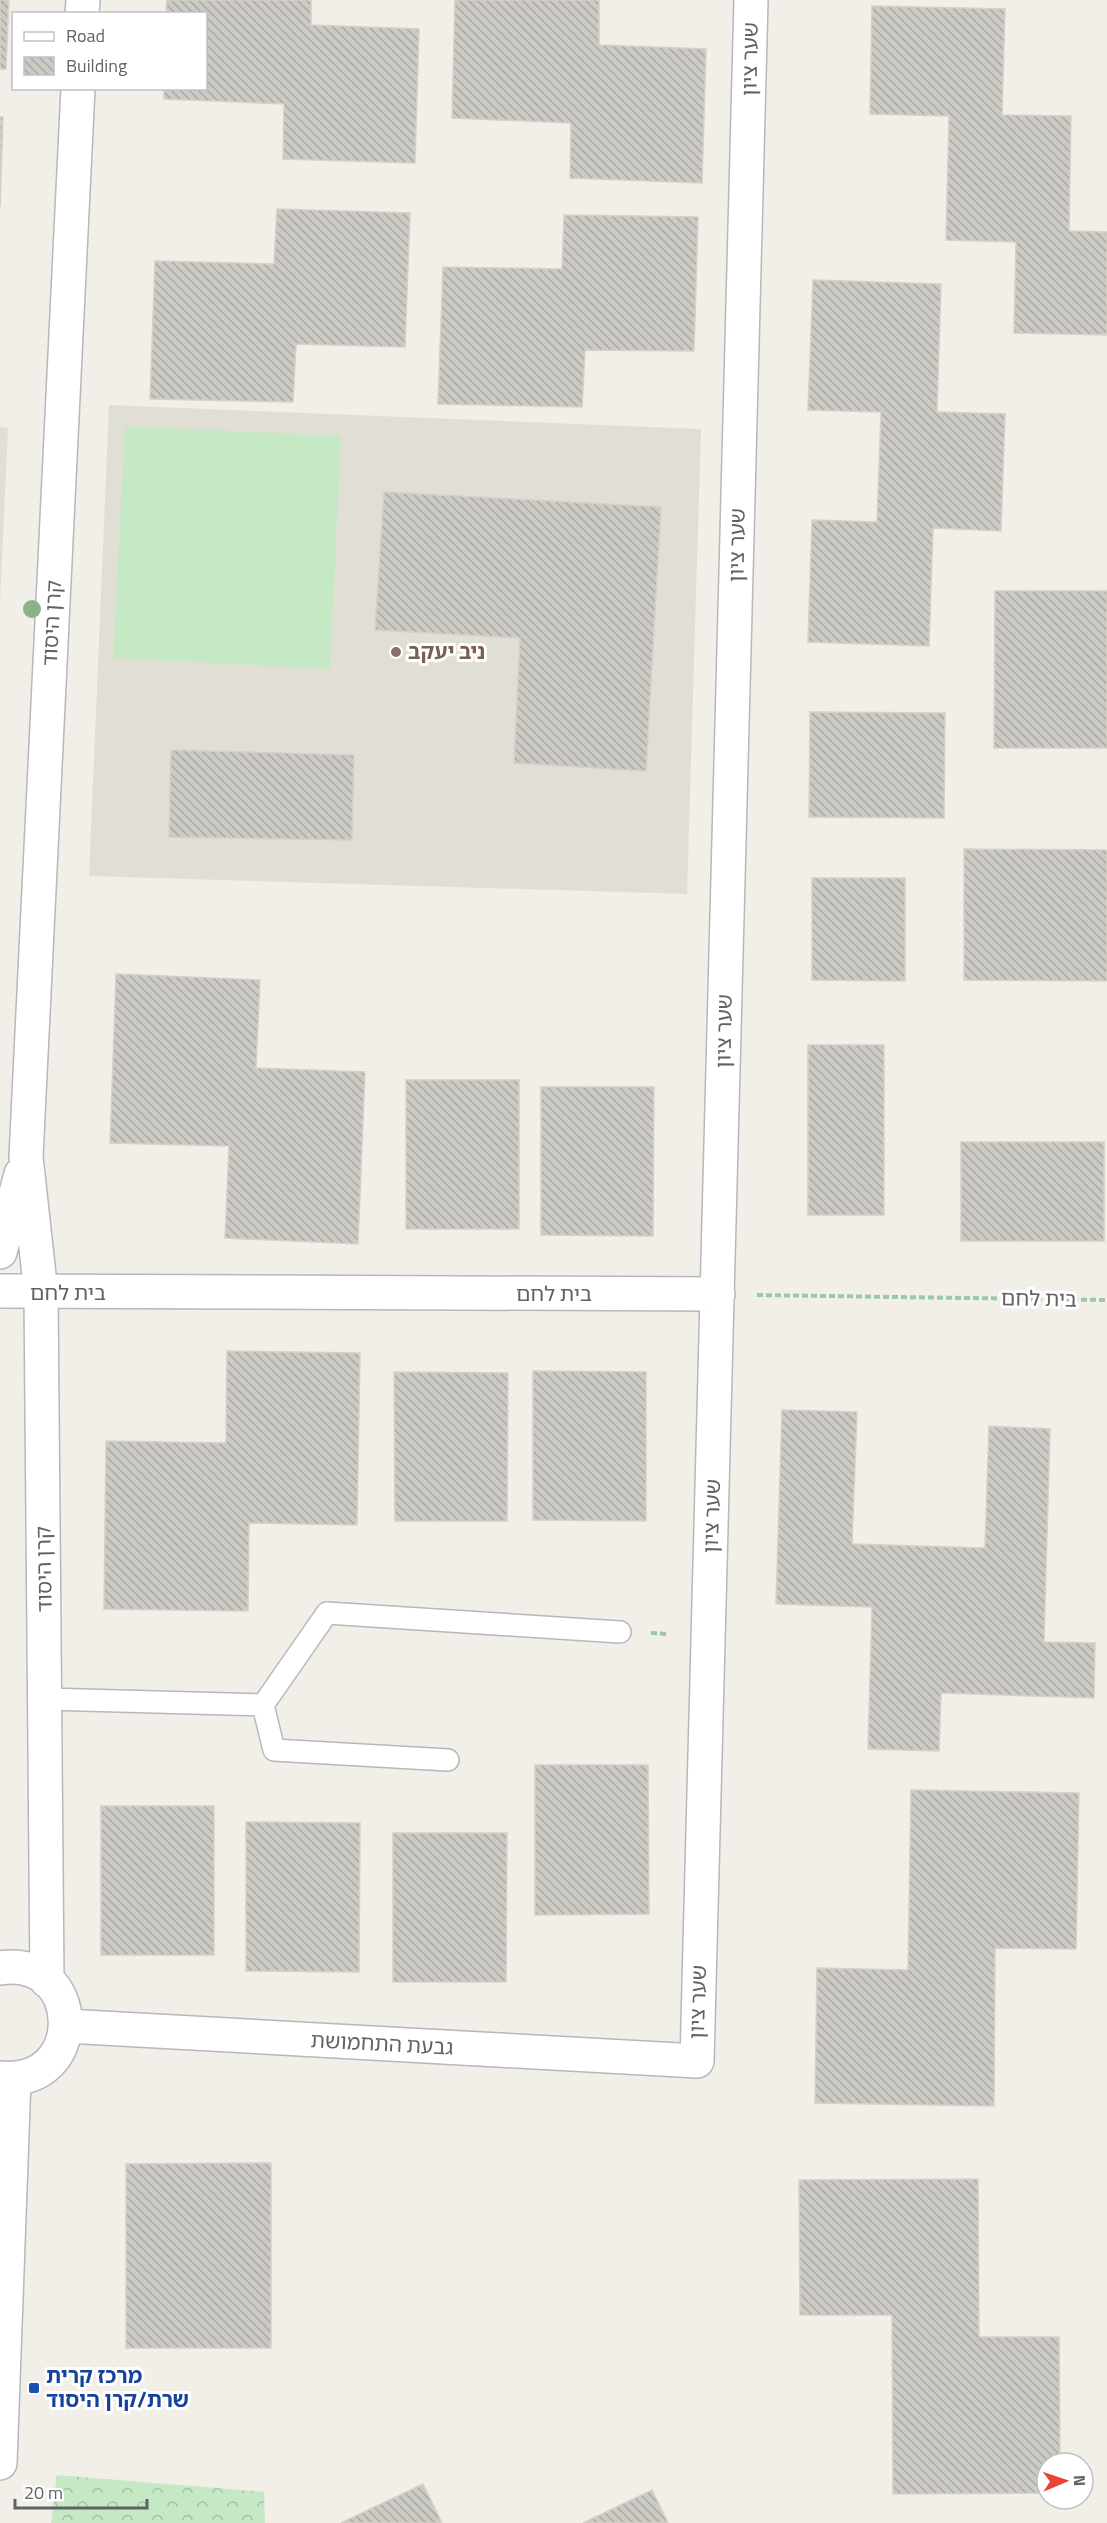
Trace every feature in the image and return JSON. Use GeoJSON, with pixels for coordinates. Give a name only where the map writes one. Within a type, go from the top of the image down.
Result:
{"type":"FeatureCollection","features":[{"type":"Feature","properties":{"kind":"street","name":"שער ציון"},"geometry":{"type":"LineString","coordinates":[[697,2061],[751,0]]}},
{"type":"Feature","properties":{"kind":"street","name":"קרן היסוד"},"geometry":{"type":"LineString","coordinates":[[47,1981],[41,1293],[26,1157],[78,90]]}},
{"type":"Feature","properties":{"kind":"street","name":"קרן היסוד"},"geometry":{"type":"LineString","coordinates":[[0,1252],[26,1157]]}},
{"type":"Feature","properties":{"kind":"street","name":"בית לחם"},"geometry":{"type":"LineString","coordinates":[[0,1291],[41,1293],[718,1294]]}},
{"type":"Feature","properties":{"kind":"street"},"geometry":{"type":"LineString","coordinates":[[0,1968],[18,1968],[34,1972],[47,1981],[58,1994],[65,2009],[66,2026],[59,2052],[40,2071],[7,2079],[0,2463]]}},
{"type":"Feature","properties":{"kind":"street","name":"גבעת התחמושת"},"geometry":{"type":"LineString","coordinates":[[66,2026],[697,2061]]}},
{"type":"Feature","properties":{"kind":"lane"},"geometry":{"type":"LineString","coordinates":[[448,1760],[274,1750],[263,1705],[327,1613],[620,1632]]}},
{"type":"Feature","properties":{"kind":"lane"},"geometry":{"type":"LineString","coordinates":[[46,1699],[263,1705]]}},
{"type":"Feature","properties":{"kind":"path","name":"בית לחם"},"geometry":{"type":"LineString","coordinates":[[718,1294],[1107,1300]]}},
{"type":"Feature","properties":{"kind":"path"},"geometry":{"type":"LineString","coordinates":[[620,1632],[708,1635]]}},
{"type":"Feature","properties":{"kind":"shaded area","name":"ניב יעקב"},"geometry":{"type":"Polygon","coordinates":[[[109,405],[701,429],[687,894],[89,876],[109,405]]]}},
{"type":"Feature","properties":{"kind":"shaded area"},"geometry":{"type":"Polygon","coordinates":[[[0,427],[8,428],[0,603],[0,427]]]}},
{"type":"Feature","properties":{"kind":"green space"},"geometry":{"type":"Polygon","coordinates":[[[125,426],[341,436],[330,669],[113,658],[125,426]]]}},
{"type":"Feature","properties":{"kind":"green space"},"geometry":{"type":"Polygon","coordinates":[[[57,2475],[264,2492],[265,2523],[51,2523],[57,2475]]]}},
{"type":"Feature","properties":{"kind":"building"},"geometry":{"type":"Polygon","coordinates":[[[0,0],[9,0],[6,69],[0,69],[0,0]]]}},
{"type":"Feature","properties":{"kind":"building"},"geometry":{"type":"Polygon","coordinates":[[[167,0],[311,0],[311,25],[419,29],[415,163],[283,159],[284,104],[164,99],[164,90],[207,90],[207,12],[166,12],[167,0]]]}},
{"type":"Feature","properties":{"kind":"building"},"geometry":{"type":"Polygon","coordinates":[[[455,0],[599,0],[599,45],[706,49],[702,183],[570,178],[571,123],[452,118],[455,0]]]}},
{"type":"Feature","properties":{"kind":"building"},"geometry":{"type":"Polygon","coordinates":[[[872,6],[1005,9],[1002,115],[1071,116],[1069,231],[1107,232],[1107,335],[1014,333],[1016,242],[946,240],[949,116],[870,114],[872,6]]]}},
{"type":"Feature","properties":{"kind":"building"},"geometry":{"type":"Polygon","coordinates":[[[0,117],[3,117],[0,207],[0,117]]]}},
{"type":"Feature","properties":{"kind":"building"},"geometry":{"type":"Polygon","coordinates":[[[277,209],[410,213],[405,347],[296,344],[293,402],[150,399],[155,261],[274,264],[277,209]]]}},
{"type":"Feature","properties":{"kind":"building"},"geometry":{"type":"Polygon","coordinates":[[[564,215],[698,217],[694,351],[585,350],[582,407],[438,404],[443,267],[562,269],[564,215]]]}},
{"type":"Feature","properties":{"kind":"building"},"geometry":{"type":"Polygon","coordinates":[[[813,280],[941,284],[937,412],[1005,414],[1001,531],[933,528],[929,646],[808,642],[812,520],[877,522],[881,412],[808,410],[813,280]]]}},
{"type":"Feature","properties":{"kind":"building"},"geometry":{"type":"Polygon","coordinates":[[[384,492],[661,507],[646,771],[514,763],[520,638],[375,630],[384,492]]]}},
{"type":"Feature","properties":{"kind":"building"},"geometry":{"type":"Polygon","coordinates":[[[995,591],[1107,591],[1107,748],[994,748],[995,591]]]}},
{"type":"Feature","properties":{"kind":"building"},"geometry":{"type":"Polygon","coordinates":[[[810,712],[945,713],[944,818],[809,817],[810,712]]]}},
{"type":"Feature","properties":{"kind":"building"},"geometry":{"type":"Polygon","coordinates":[[[171,750],[354,755],[352,840],[169,837],[171,750]]]}},
{"type":"Feature","properties":{"kind":"building"},"geometry":{"type":"Polygon","coordinates":[[[964,849],[1107,850],[1107,981],[964,980],[964,849]]]}},
{"type":"Feature","properties":{"kind":"building"},"geometry":{"type":"Polygon","coordinates":[[[812,878],[905,878],[905,981],[812,980],[812,878]]]}},
{"type":"Feature","properties":{"kind":"building"},"geometry":{"type":"Polygon","coordinates":[[[116,974],[260,980],[256,1068],[365,1072],[358,1244],[225,1238],[229,1146],[110,1143],[116,974]]]}},
{"type":"Feature","properties":{"kind":"building"},"geometry":{"type":"Polygon","coordinates":[[[808,1045],[884,1045],[884,1215],[808,1215],[808,1045]]]}},
{"type":"Feature","properties":{"kind":"building"},"geometry":{"type":"Polygon","coordinates":[[[406,1080],[519,1080],[519,1229],[406,1229],[406,1080]]]}},
{"type":"Feature","properties":{"kind":"building"},"geometry":{"type":"Polygon","coordinates":[[[541,1087],[654,1087],[653,1236],[541,1235],[541,1087]]]}},
{"type":"Feature","properties":{"kind":"building"},"geometry":{"type":"Polygon","coordinates":[[[961,1142],[1104,1142],[1104,1241],[961,1241],[961,1142]]]}},
{"type":"Feature","properties":{"kind":"building"},"geometry":{"type":"Polygon","coordinates":[[[227,1351],[360,1353],[357,1525],[249,1523],[248,1611],[104,1609],[106,1441],[226,1443],[227,1351]]]}},
{"type":"Feature","properties":{"kind":"building"},"geometry":{"type":"Polygon","coordinates":[[[533,1371],[646,1372],[646,1521],[533,1520],[533,1371]]]}},
{"type":"Feature","properties":{"kind":"building"},"geometry":{"type":"Polygon","coordinates":[[[394,1372],[508,1373],[507,1521],[395,1521],[394,1372]]]}},
{"type":"Feature","properties":{"kind":"building"},"geometry":{"type":"Polygon","coordinates":[[[782,1410],[857,1412],[852,1544],[985,1548],[989,1426],[1050,1429],[1044,1642],[1095,1643],[1094,1698],[941,1693],[939,1751],[868,1749],[872,1607],[776,1604],[782,1410]]]}},
{"type":"Feature","properties":{"kind":"building"},"geometry":{"type":"Polygon","coordinates":[[[535,1765],[648,1765],[649,1914],[535,1915],[535,1765]]]}},
{"type":"Feature","properties":{"kind":"building"},"geometry":{"type":"Polygon","coordinates":[[[911,1790],[1079,1793],[1076,1949],[995,1948],[994,2106],[815,2103],[817,1968],[908,1970],[911,1790]]]}},
{"type":"Feature","properties":{"kind":"building"},"geometry":{"type":"Polygon","coordinates":[[[101,1806],[214,1806],[214,1955],[101,1955],[101,1806]]]}},
{"type":"Feature","properties":{"kind":"building"},"geometry":{"type":"Polygon","coordinates":[[[246,1822],[360,1823],[359,1972],[246,1971],[246,1822]]]}},
{"type":"Feature","properties":{"kind":"building"},"geometry":{"type":"Polygon","coordinates":[[[393,1833],[507,1833],[506,1982],[393,1982],[393,1833]]]}},
{"type":"Feature","properties":{"kind":"building"},"geometry":{"type":"Polygon","coordinates":[[[271,2163],[271,2348],[126,2348],[126,2164],[271,2163]]]}},
{"type":"Feature","properties":{"kind":"building"},"geometry":{"type":"Polygon","coordinates":[[[978,2179],[979,2337],[1059,2337],[1060,2451],[1035,2451],[1035,2493],[893,2494],[892,2315],[800,2315],[799,2180],[978,2179]]]}},
{"type":"Feature","properties":{"kind":"building"},"geometry":{"type":"Polygon","coordinates":[[[423,2484],[442,2523],[341,2523],[423,2484]]]}},
{"type":"Feature","properties":{"kind":"building"},"geometry":{"type":"Polygon","coordinates":[[[652,2490],[668,2523],[583,2523],[652,2490]]]}},
{"type":"Feature","properties":{"kind":"place","name":"ניב יעקב"},"geometry":{"type":"Point","coordinates":[396,652]}},
{"type":"Feature","properties":{"kind":"place","name":"מרכז קרית שרת/קרן היסוד"},"geometry":{"type":"Point","coordinates":[34,2388]}}]}
